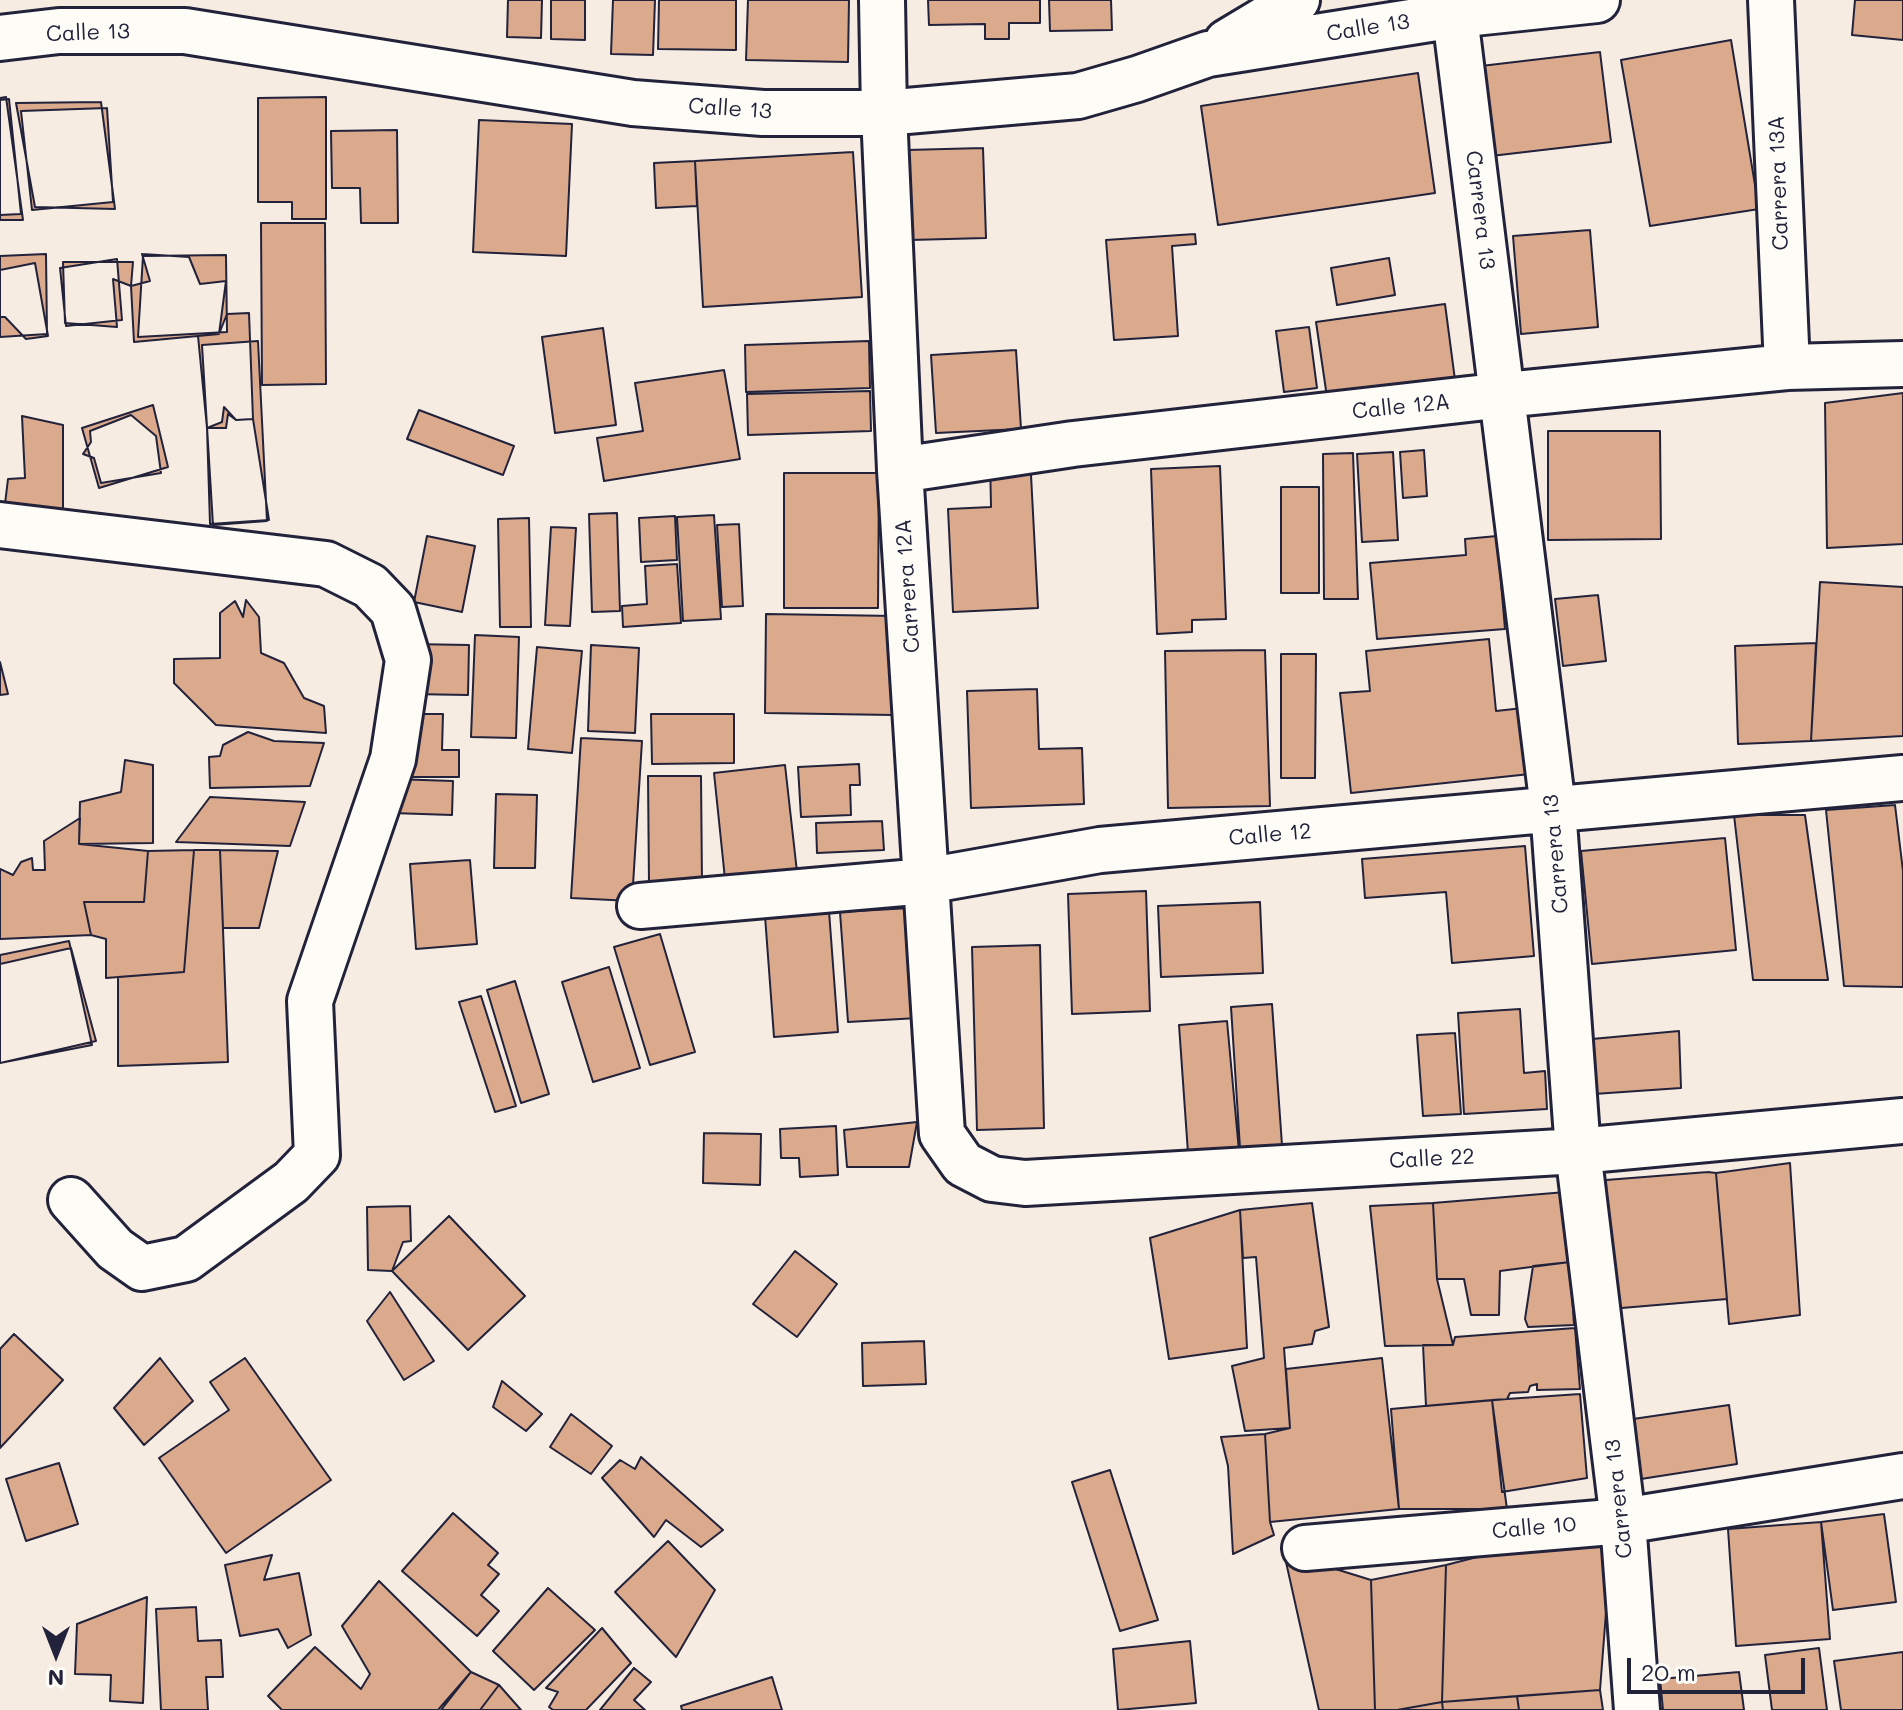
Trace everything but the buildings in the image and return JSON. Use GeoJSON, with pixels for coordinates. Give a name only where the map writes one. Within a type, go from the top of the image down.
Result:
{"type":"FeatureCollection","features":[{"type":"Feature","properties":{"kind":"street","name":"Carrera 12A"},"geometry":{"type":"LineString","coordinates":[[882,0],[900,470],[942,1134],[963,1164]]}},
{"type":"Feature","properties":{"kind":"street"},"geometry":{"type":"LineString","coordinates":[[1208,54],[1297,0]]}},
{"type":"Feature","properties":{"kind":"street","name":"Calle 13"},"geometry":{"type":"LineString","coordinates":[[0,38],[59,31],[185,31],[633,103],[763,113],[884,113],[1078,96],[1208,54],[1454,7],[1597,0]]}},
{"type":"Feature","properties":{"kind":"street","name":"Carrera 13A"},"geometry":{"type":"LineString","coordinates":[[1771,0],[1787,367]]}},
{"type":"Feature","properties":{"kind":"street","name":"Carrera 13"},"geometry":{"type":"LineString","coordinates":[[1454,7],[1553,808],[1578,1151],[1623,1521],[1637,1710]]}},
{"type":"Feature","properties":{"kind":"street","name":"Calle 12A"},"geometry":{"type":"LineString","coordinates":[[900,470],[1073,444],[1504,395],[1787,367],[1903,364]]}},
{"type":"Feature","properties":{"kind":"street"},"geometry":{"type":"LineString","coordinates":[[0,525],[326,564],[370,586],[393,610],[408,660],[393,759],[310,1001],[317,1155],[291,1182],[186,1259],[142,1268],[115,1249],[71,1200]]}},
{"type":"Feature","properties":{"kind":"street","name":"Calle 12"},"geometry":{"type":"LineString","coordinates":[[640,906],[926,881],[1100,850],[1903,778]]}},
{"type":"Feature","properties":{"kind":"street","name":"Calle 22"},"geometry":{"type":"LineString","coordinates":[[963,1164],[992,1179],[1025,1183],[1578,1151],[1903,1121]]}},
{"type":"Feature","properties":{"kind":"street","name":"Calle 10"},"geometry":{"type":"LineString","coordinates":[[1305,1548],[1623,1521],[1903,1476]]}}]}
